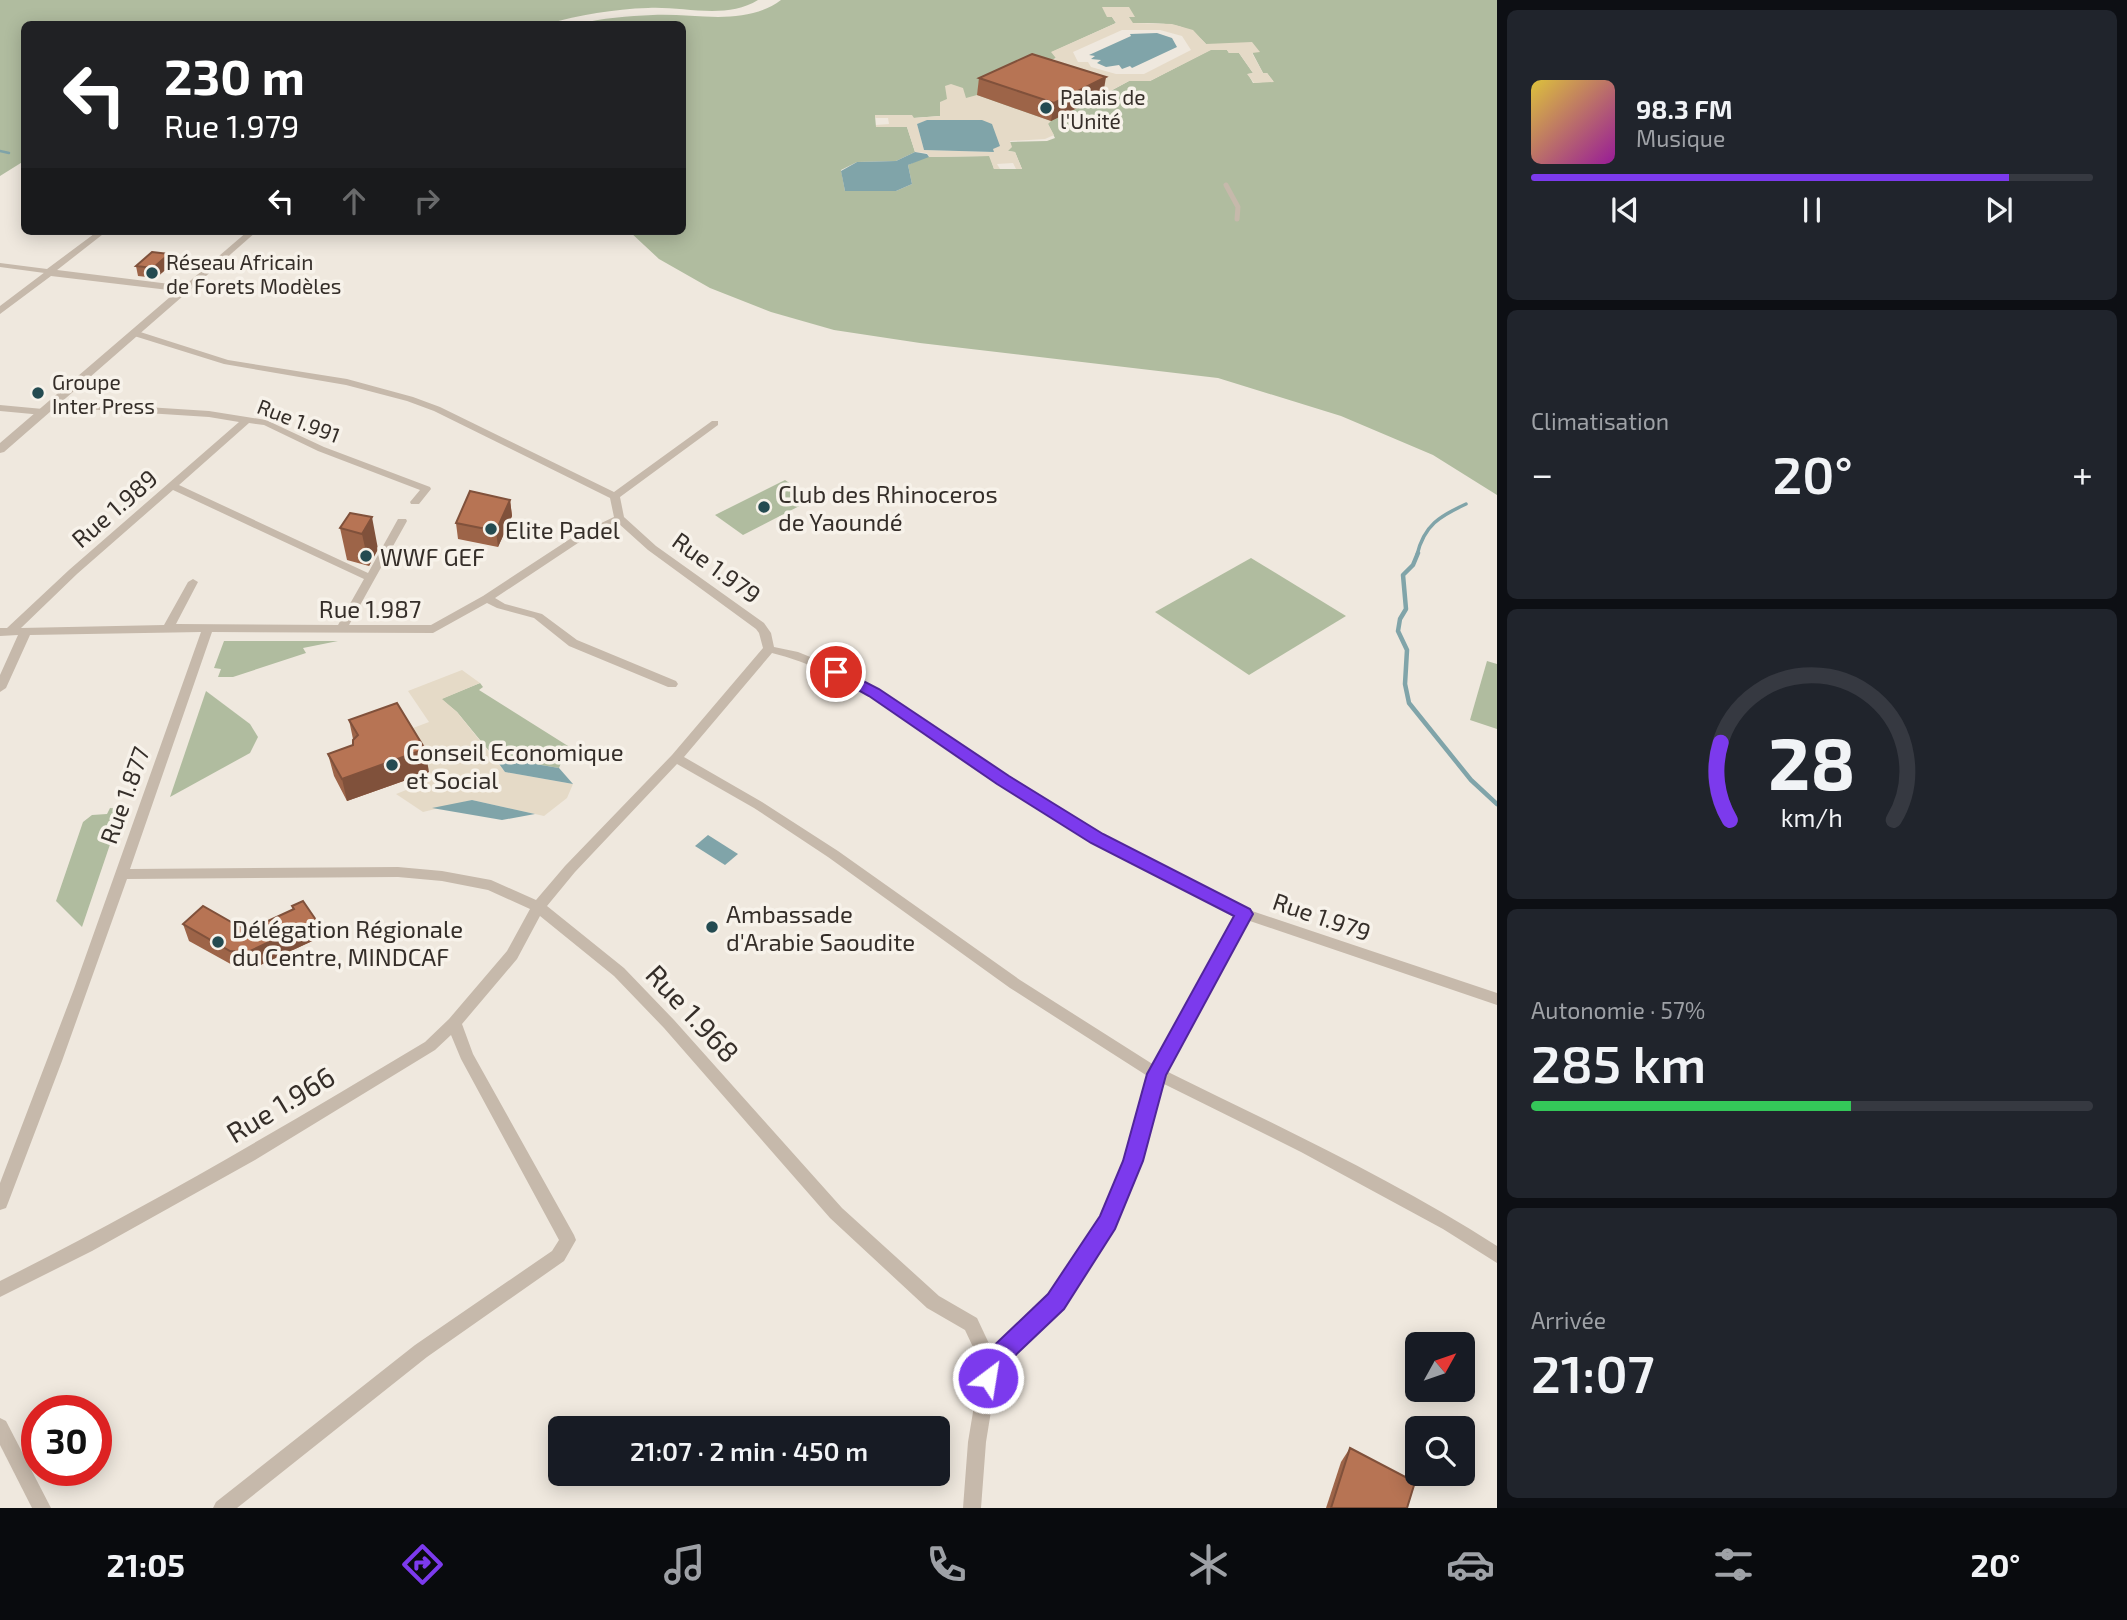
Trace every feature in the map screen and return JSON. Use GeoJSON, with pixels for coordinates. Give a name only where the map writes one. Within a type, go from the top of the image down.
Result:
{"type":"FeatureCollection","features":[{"type":"Feature","properties":{"kind":"street"},"geometry":{"type":"LineString","coordinates":[[1226,185],[1238,207],[1237,219]]}},
{"type":"Feature","properties":{"kind":"street"},"geometry":{"type":"LineString","coordinates":[[0,311],[98,235]]}},
{"type":"Feature","properties":{"kind":"street"},"geometry":{"type":"LineString","coordinates":[[0,449],[248,235]]}},
{"type":"Feature","properties":{"kind":"street"},"geometry":{"type":"LineString","coordinates":[[0,265],[186,289]]}},
{"type":"Feature","properties":{"kind":"street"},"geometry":{"type":"LineString","coordinates":[[134,333],[227,362],[346,382],[410,399],[437,409],[615,496]]}},
{"type":"Feature","properties":{"kind":"street"},"geometry":{"type":"LineString","coordinates":[[0,408],[48,408]]}},
{"type":"Feature","properties":{"kind":"street","name":"Rue 1.991"},"geometry":{"type":"LineString","coordinates":[[48,408],[209,414],[265,423],[321,449],[426,489],[415,502]]}},
{"type":"Feature","properties":{"kind":"street","name":"Rue 1.989"},"geometry":{"type":"LineString","coordinates":[[5,632],[247,420]]}},
{"type":"Feature","properties":{"kind":"street"},"geometry":{"type":"LineString","coordinates":[[615,496],[715,423]]}},
{"type":"Feature","properties":{"kind":"street"},"geometry":{"type":"LineString","coordinates":[[171,485],[370,578]]}},
{"type":"Feature","properties":{"kind":"street"},"geometry":{"type":"LineString","coordinates":[[615,496],[619,518]]}},
{"type":"Feature","properties":{"kind":"street","name":"Rue 1.987"},"geometry":{"type":"LineString","coordinates":[[206,630],[433,629],[487,598],[580,537],[619,518]]}},
{"type":"Feature","properties":{"kind":"street","name":"Rue 1.979"},"geometry":{"type":"LineString","coordinates":[[619,518],[652,548],[760,625],[769,649],[794,654],[836,672],[874,693],[1003,780],[1097,838],[1244,914],[1497,999]]}},
{"type":"Feature","properties":{"kind":"street"},"geometry":{"type":"LineString","coordinates":[[341,631],[402,522]]}},
{"type":"Feature","properties":{"kind":"street"},"geometry":{"type":"LineString","coordinates":[[168,628],[193,582]]}},
{"type":"Feature","properties":{"kind":"street"},"geometry":{"type":"LineString","coordinates":[[487,598],[501,606],[538,616],[573,643],[672,684]]}},
{"type":"Feature","properties":{"kind":"street"},"geometry":{"type":"LineString","coordinates":[[0,688],[26,631],[168,628],[206,630]]}},
{"type":"Feature","properties":{"kind":"street","name":"Rue 1.877"},"geometry":{"type":"LineString","coordinates":[[0,1203],[50,1081],[206,630]]}},
{"type":"Feature","properties":{"kind":"street","name":"Rue 1.989"},"geometry":{"type":"LineString","coordinates":[[5,632],[26,631]]}},
{"type":"Feature","properties":{"kind":"street","name":"Rue 1.966"},"geometry":{"type":"LineString","coordinates":[[0,1289],[86,1246],[250,1155],[430,1046],[454,1023],[512,955],[538,907],[570,869],[676,758],[769,649]]}},
{"type":"Feature","properties":{"kind":"street"},"geometry":{"type":"LineString","coordinates":[[676,758],[758,805],[833,854],[1015,984],[1157,1074],[1306,1147],[1450,1224],[1497,1255]]}},
{"type":"Feature","properties":{"kind":"street","name":"Rue 1.968"},"geometry":{"type":"LineString","coordinates":[[120,874],[398,872],[442,876],[491,885],[538,907],[619,972],[723,1083],[836,1213],[933,1302],[971,1324],[990,1364]]}},
{"type":"Feature","properties":{"kind":"street"},"geometry":{"type":"LineString","coordinates":[[972,1508],[977,1442],[990,1364],[1056,1301],[1108,1222],[1133,1161],[1157,1074],[1244,914]]}},
{"type":"Feature","properties":{"kind":"street"},"geometry":{"type":"LineString","coordinates":[[222,1508],[421,1351],[558,1256],[568,1240],[466,1055],[454,1023]]}},
{"type":"Feature","properties":{"kind":"street"},"geometry":{"type":"LineString","coordinates":[[0,1427],[41,1508]]}},
{"type":"Feature","properties":{"kind":"green space"},"geometry":{"type":"Polygon","coordinates":[[[0,0],[758,0],[746,6],[718,11],[635,9],[560,21],[21,21],[21,163],[0,176],[0,0]]]}},
{"type":"Feature","properties":{"kind":"green space"},"geometry":{"type":"Polygon","coordinates":[[[781,0],[1497,0],[1497,495],[1433,455],[1341,416],[1218,378],[920,343],[834,330],[771,312],[710,288],[659,259],[633,235],[686,235],[686,21],[595,21],[644,15],[736,16],[767,8],[781,0]],[[1128,16],[1112,17],[1116,23],[1052,52],[1056,58],[1031,70],[1103,95],[1129,81],[1150,81],[1210,50],[1227,50],[1229,53],[1239,53],[1253,73],[1248,74],[1253,83],[1273,81],[1267,73],[1263,73],[1252,52],[1259,52],[1222,44],[1206,44],[1190,31],[1173,25],[1132,23],[1128,16]],[[971,98],[947,99],[940,116],[875,116],[876,127],[907,127],[915,152],[896,161],[857,162],[841,170],[845,191],[896,191],[912,184],[908,165],[925,157],[990,156],[994,169],[1022,169],[1015,152],[1008,151],[1010,142],[1047,141],[1055,138],[1048,124],[971,98]]]}},
{"type":"Feature","properties":{"kind":"green space","name":"Club des Rhinoceros de Yaoundé"},"geometry":{"type":"Polygon","coordinates":[[[785,480],[813,499],[743,535],[715,515],[785,480]]]}},
{"type":"Feature","properties":{"kind":"green space"},"geometry":{"type":"Polygon","coordinates":[[[1251,558],[1346,616],[1249,675],[1155,612],[1251,558]]]}},
{"type":"Feature","properties":{"kind":"green space"},"geometry":{"type":"Polygon","coordinates":[[[224,641],[338,641],[303,648],[306,653],[233,677],[218,677],[221,669],[214,668],[224,641]]]}},
{"type":"Feature","properties":{"kind":"green space"},"geometry":{"type":"Polygon","coordinates":[[[1487,661],[1497,664],[1497,729],[1470,720],[1487,661]]]}},
{"type":"Feature","properties":{"kind":"green space"},"geometry":{"type":"Polygon","coordinates":[[[480,683],[483,687],[479,690],[568,746],[559,768],[494,757],[457,712],[441,699],[480,683]]]}},
{"type":"Feature","properties":{"kind":"green space"},"geometry":{"type":"Polygon","coordinates":[[[206,691],[250,724],[258,737],[250,753],[170,797],[206,691]]]}},
{"type":"Feature","properties":{"kind":"green space"},"geometry":{"type":"Polygon","coordinates":[[[110,808],[122,809],[82,927],[56,901],[83,822],[92,815],[107,814],[110,808]]]}},
{"type":"Feature","properties":{"kind":"shaded area"},"geometry":{"type":"Polygon","coordinates":[[[1102,7],[1129,7],[1135,17],[1129,17],[1133,23],[1172,24],[1193,30],[1206,44],[1252,42],[1260,52],[1252,53],[1263,73],[1267,73],[1274,82],[1254,83],[1247,74],[1253,73],[1239,53],[1229,53],[1227,50],[1211,50],[1150,81],[1129,81],[1103,95],[1030,71],[1056,58],[1051,52],[1116,23],[1112,17],[1107,17],[1102,7]],[[1122,30],[1073,52],[1078,62],[1088,62],[1091,67],[1116,74],[1144,74],[1191,50],[1182,36],[1160,30],[1122,30]]]}},
{"type":"Feature","properties":{"kind":"shaded area"},"geometry":{"type":"Polygon","coordinates":[[[951,84],[963,88],[966,98],[977,95],[1051,121],[1048,124],[1054,135],[1045,139],[1010,141],[1012,147],[1008,151],[1015,152],[1022,169],[1016,169],[1013,163],[997,164],[1000,169],[994,169],[989,156],[929,157],[927,153],[915,152],[907,127],[876,127],[889,124],[888,118],[875,118],[875,115],[912,115],[914,118],[940,116],[940,102],[947,99],[945,86],[951,84]],[[928,120],[917,124],[924,150],[993,152],[928,120]]]}},
{"type":"Feature","properties":{"kind":"shaded area"},"geometry":{"type":"Polygon","coordinates":[[[462,670],[480,683],[442,699],[457,712],[505,772],[573,784],[567,798],[544,816],[472,800],[423,812],[396,794],[434,779],[405,731],[429,722],[408,691],[462,670]]]}},
{"type":"Feature","properties":{"kind":"water"},"geometry":{"type":"Polygon","coordinates":[[[1157,33],[1172,38],[1177,47],[1132,68],[1130,66],[1122,69],[1119,65],[1106,67],[1097,63],[1101,60],[1091,59],[1095,56],[1089,55],[1131,36],[1130,34],[1157,33]]]}},
{"type":"Feature","properties":{"kind":"water"},"geometry":{"type":"Polygon","coordinates":[[[927,120],[982,120],[992,124],[1000,146],[993,149],[994,152],[924,150],[917,124],[927,120]]]}},
{"type":"Feature","properties":{"kind":"water"},"geometry":{"type":"Polygon","coordinates":[[[915,152],[927,154],[929,157],[908,165],[912,184],[896,191],[845,191],[841,171],[857,162],[896,161],[915,152]]]}},
{"type":"Feature","properties":{"kind":"water"},"geometry":{"type":"Polygon","coordinates":[[[494,757],[559,768],[573,784],[505,772],[494,757]]]}},
{"type":"Feature","properties":{"kind":"water"},"geometry":{"type":"Polygon","coordinates":[[[472,800],[535,814],[502,820],[432,808],[472,800]]]}},
{"type":"Feature","properties":{"kind":"water"},"geometry":{"type":"Polygon","coordinates":[[[708,835],[738,854],[725,865],[695,846],[708,835]]]}},
{"type":"Feature","properties":{"kind":"building"},"geometry":{"type":"Polygon","coordinates":[[[1032,54],[1106,77],[1054,103],[979,78],[1032,54]]]}},
{"type":"Feature","properties":{"kind":"building"},"geometry":{"type":"Polygon","coordinates":[[[152,252],[169,254],[153,268],[136,266],[152,252]]]}},
{"type":"Feature","properties":{"kind":"building"},"geometry":{"type":"Polygon","coordinates":[[[470,491],[510,500],[496,531],[456,523],[470,491]]]}},
{"type":"Feature","properties":{"kind":"building"},"geometry":{"type":"Polygon","coordinates":[[[350,513],[372,517],[362,534],[340,528],[350,513]]]}},
{"type":"Feature","properties":{"kind":"building"},"geometry":{"type":"Polygon","coordinates":[[[397,703],[425,749],[342,779],[328,754],[353,745],[353,740],[358,735],[349,720],[397,703]]]}},
{"type":"Feature","properties":{"kind":"building"},"geometry":{"type":"Polygon","coordinates":[[[303,901],[316,920],[248,952],[230,951],[183,924],[203,906],[240,927],[255,927],[294,909],[292,906],[303,901]]]}},
{"type":"Feature","properties":{"kind":"building"},"geometry":{"type":"Polygon","coordinates":[[[1350,1448],[1405,1477],[1405,1486],[1414,1486],[1407,1508],[1331,1508],[1350,1448]]]}},
{"type":"Feature","properties":{"kind":"waterway"},"geometry":{"type":"LineString","coordinates":[[0,151],[9,153]]}},
{"type":"Feature","properties":{"kind":"waterway"},"geometry":{"type":"LineString","coordinates":[[1417,555],[1424,536],[1434,523],[1466,504]]}},
{"type":"Feature","properties":{"kind":"waterway"},"geometry":{"type":"LineString","coordinates":[[1418,553],[1413,565],[1403,575],[1406,609],[1400,619],[1398,631],[1407,650],[1405,684],[1409,703],[1471,780],[1497,804]]}},
{"type":"Feature","properties":{"kind":"place","name":"Palais de l'Unité"},"geometry":{"type":"Point","coordinates":[1046,108]}},
{"type":"Feature","properties":{"kind":"place","name":"Réseau Africain de Forets Modèles"},"geometry":{"type":"Point","coordinates":[152,273]}},
{"type":"Feature","properties":{"kind":"place","name":"Groupe Inter Press"},"geometry":{"type":"Point","coordinates":[38,393]}},
{"type":"Feature","properties":{"kind":"place","name":"Club des Rhinoceros de Yaoundé"},"geometry":{"type":"Point","coordinates":[764,507]}},
{"type":"Feature","properties":{"kind":"place","name":"Elite Padel"},"geometry":{"type":"Point","coordinates":[491,529]}},
{"type":"Feature","properties":{"kind":"place","name":"WWF GEF"},"geometry":{"type":"Point","coordinates":[366,556]}},
{"type":"Feature","properties":{"kind":"place","name":"Conseil Economique et Social"},"geometry":{"type":"Point","coordinates":[392,765]}},
{"type":"Feature","properties":{"kind":"place","name":"Ambassade d'Arabie Saoudite"},"geometry":{"type":"Point","coordinates":[712,927]}},
{"type":"Feature","properties":{"kind":"place","name":"Délégation Régionale du Centre, MINDCAF"},"geometry":{"type":"Point","coordinates":[218,942]}},
{"type":"Feature","properties":{"kind":"route"},"geometry":{"type":"LineString","coordinates":[[836,672],[874,693],[1003,780],[1097,838],[1244,914],[1157,1074],[1133,1161],[1108,1222],[1056,1301],[990,1364],[988,1378]]}}]}
